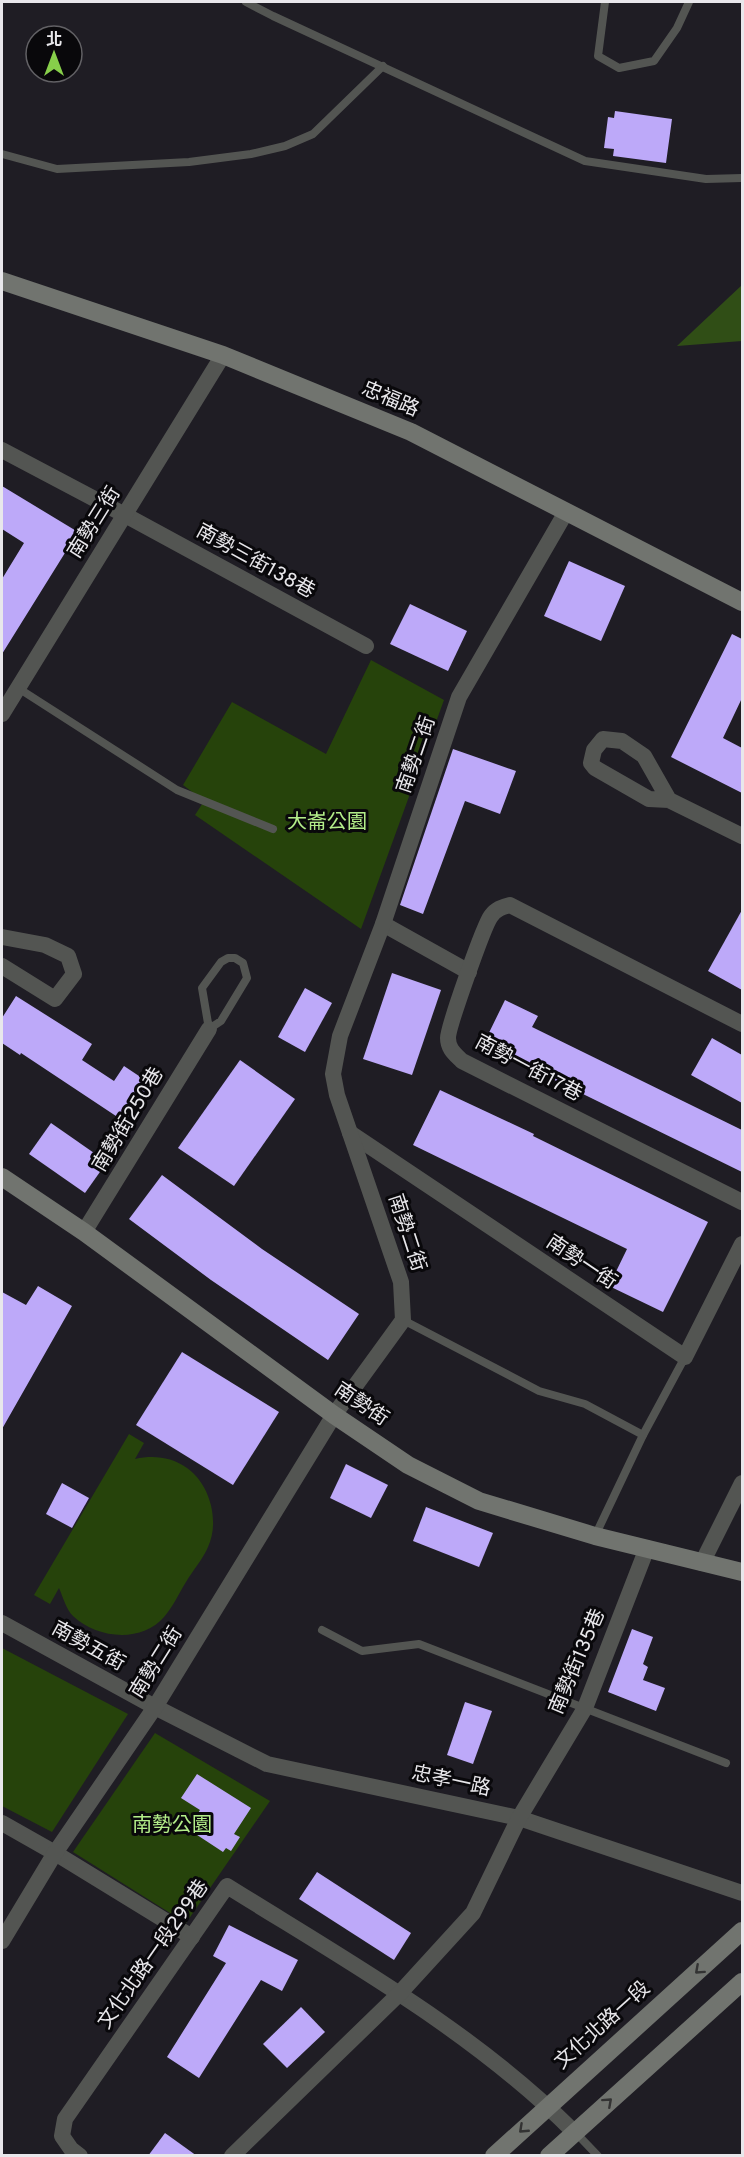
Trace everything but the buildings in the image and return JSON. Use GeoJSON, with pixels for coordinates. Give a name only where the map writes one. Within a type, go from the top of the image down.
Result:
{"type":"FeatureCollection","features":[{"type":"Feature","properties":{"kind":"street","name":"忠福路"},"geometry":{"type":"LineString","coordinates":[[2,281],[223,355],[411,432],[742,602]]}},
{"type":"Feature","properties":{"kind":"street","name":"南勢三街"},"geometry":{"type":"LineString","coordinates":[[2,714],[223,355]]}},
{"type":"Feature","properties":{"kind":"street","name":"南勢三街138巷"},"geometry":{"type":"LineString","coordinates":[[2,450],[366,646]]}},
{"type":"Feature","properties":{"kind":"street","name":"南勢二街"},"geometry":{"type":"LineString","coordinates":[[2,1941],[55,1852],[155,1707],[334,1415],[403,1320],[401,1282],[337,1095],[333,1074],[335,1057],[348,1012],[382,924],[459,697],[566,512]]}},
{"type":"Feature","properties":{"kind":"street"},"geometry":{"type":"LineString","coordinates":[[669,800],[644,756],[622,741],[603,739],[594,750],[591,764],[595,768],[649,799],[669,800],[742,836]]}},
{"type":"Feature","properties":{"kind":"street","name":"南勢一街17巷"},"geometry":{"type":"LineString","coordinates":[[742,1024],[510,905],[498,908],[490,917],[448,1037],[450,1050],[462,1061],[742,1202]]}},
{"type":"Feature","properties":{"kind":"street"},"geometry":{"type":"LineString","coordinates":[[382,924],[469,972]]}},
{"type":"Feature","properties":{"kind":"street"},"geometry":{"type":"LineString","coordinates":[[2,938],[45,945],[60,952],[68,956],[74,974],[55,999],[2,966]]}},
{"type":"Feature","properties":{"kind":"street","name":"南勢街250巷"},"geometry":{"type":"LineString","coordinates":[[84,1232],[209,1029]]}},
{"type":"Feature","properties":{"kind":"street","name":"南勢一街"},"geometry":{"type":"LineString","coordinates":[[350,1133],[685,1357]]}},
{"type":"Feature","properties":{"kind":"street","name":"南勢街"},"geometry":{"type":"LineString","coordinates":[[2,1177],[84,1232],[334,1415],[408,1465],[479,1501],[595,1536],[742,1572]]}},
{"type":"Feature","properties":{"kind":"street"},"geometry":{"type":"LineString","coordinates":[[685,1357],[742,1244]]}},
{"type":"Feature","properties":{"kind":"street"},"geometry":{"type":"LineString","coordinates":[[702,1563],[742,1483]]}},
{"type":"Feature","properties":{"kind":"street","name":"南勢街135巷"},"geometry":{"type":"LineString","coordinates":[[519,1818],[585,1708],[647,1548]]}},
{"type":"Feature","properties":{"kind":"street","name":"南勢五街"},"geometry":{"type":"LineString","coordinates":[[2,1623],[155,1707]]}},
{"type":"Feature","properties":{"kind":"street","name":"忠孝一路"},"geometry":{"type":"LineString","coordinates":[[155,1707],[267,1764],[519,1818],[742,1893]]}},
{"type":"Feature","properties":{"kind":"street"},"geometry":{"type":"LineString","coordinates":[[232,2156],[399,1994],[473,1913],[519,1818]]}},
{"type":"Feature","properties":{"kind":"street"},"geometry":{"type":"LineString","coordinates":[[2,1823],[55,1852],[192,1937]]}},
{"type":"Feature","properties":{"kind":"street","name":"文化北路一段299巷"},"geometry":{"type":"LineString","coordinates":[[80,2156],[71,2149],[62,2136],[65,2119],[228,1886],[452,2029],[548,2106],[574,2132]]}},
{"type":"Feature","properties":{"kind":"street","name":"文化北路一段"},"geometry":{"type":"LineString","coordinates":[[494,2156],[742,1931]]}},
{"type":"Feature","properties":{"kind":"street"},"geometry":{"type":"LineString","coordinates":[[549,2156],[742,1982]]}},
{"type":"Feature","properties":{"kind":"lane"},"geometry":{"type":"LineString","coordinates":[[246,2],[585,161],[706,179],[742,178]]}},
{"type":"Feature","properties":{"kind":"lane"},"geometry":{"type":"LineString","coordinates":[[605,2],[598,56],[619,68],[654,61],[677,28],[689,2]]}},
{"type":"Feature","properties":{"kind":"lane"},"geometry":{"type":"LineString","coordinates":[[2,154],[57,169],[189,162],[262,152],[285,146],[314,134],[383,66]]}},
{"type":"Feature","properties":{"kind":"lane"},"geometry":{"type":"LineString","coordinates":[[18,688],[177,790],[273,829]]}},
{"type":"Feature","properties":{"kind":"lane"},"geometry":{"type":"LineString","coordinates":[[228,958],[235,958],[243,963],[247,978],[221,1021],[209,1029],[202,988],[221,962],[228,958]]}},
{"type":"Feature","properties":{"kind":"lane"},"geometry":{"type":"LineString","coordinates":[[403,1320],[539,1391],[585,1404],[643,1435]]}},
{"type":"Feature","properties":{"kind":"lane"},"geometry":{"type":"LineString","coordinates":[[595,1536],[643,1435],[685,1357]]}},
{"type":"Feature","properties":{"kind":"lane"},"geometry":{"type":"LineString","coordinates":[[322,1630],[362,1651],[419,1644],[726,1762]]}},
{"type":"Feature","properties":{"kind":"lane"},"geometry":{"type":"LineString","coordinates":[[574,2132],[598,2156]]}},
{"type":"Feature","properties":{"kind":"green space"},"geometry":{"type":"Polygon","coordinates":[[[742,285],[742,341],[677,346],[742,285]]]}},
{"type":"Feature","properties":{"kind":"green space","name":"大崙公園"},"geometry":{"type":"Polygon","coordinates":[[[371,660],[444,700],[361,929],[195,815],[204,801],[183,785],[232,702],[326,754],[371,660]]]}},
{"type":"Feature","properties":{"kind":"green space"},"geometry":{"type":"Polygon","coordinates":[[[129,1434],[144,1443],[135,1459],[156,1457],[169,1459],[181,1464],[195,1475],[202,1483],[211,1504],[213,1526],[206,1551],[164,1617],[144,1631],[119,1635],[94,1630],[83,1624],[71,1613],[59,1588],[50,1604],[34,1595],[129,1434]]]}},
{"type":"Feature","properties":{"kind":"green space"},"geometry":{"type":"Polygon","coordinates":[[[2,1648],[128,1714],[52,1832],[2,1806],[2,1648]]]}},
{"type":"Feature","properties":{"kind":"green space","name":"南勢公園"},"geometry":{"type":"Polygon","coordinates":[[[155,1733],[270,1801],[186,1923],[73,1852],[155,1733]]]}}]}
